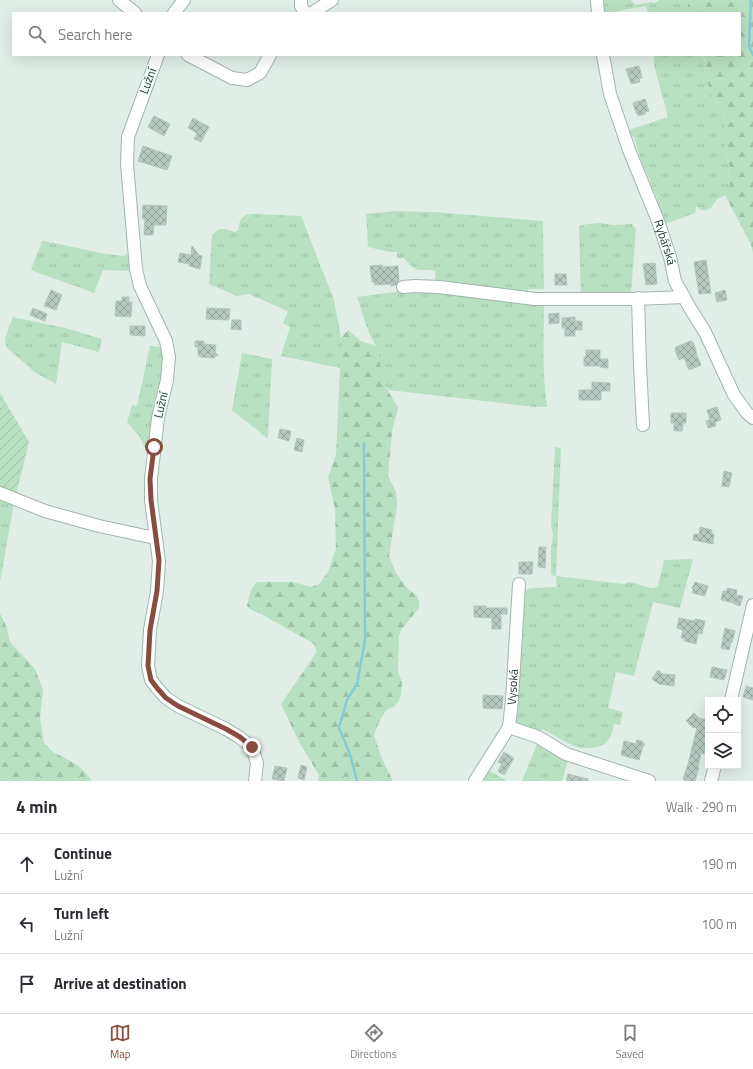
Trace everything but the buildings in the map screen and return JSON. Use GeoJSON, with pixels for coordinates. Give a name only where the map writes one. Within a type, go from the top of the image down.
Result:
{"type":"FeatureCollection","features":[{"type":"Feature","properties":{"kind":"street"},"geometry":{"type":"LineString","coordinates":[[119,0],[134,12]]}},
{"type":"Feature","properties":{"kind":"street"},"geometry":{"type":"LineString","coordinates":[[175,12],[184,0]]}},
{"type":"Feature","properties":{"kind":"street"},"geometry":{"type":"LineString","coordinates":[[301,0],[301,6],[304,12]]}},
{"type":"Feature","properties":{"kind":"street"},"geometry":{"type":"LineString","coordinates":[[314,12],[332,0]]}},
{"type":"Feature","properties":{"kind":"street"},"geometry":{"type":"LineString","coordinates":[[597,0],[598,12]]}},
{"type":"Feature","properties":{"kind":"street","name":"Lužní"},"geometry":{"type":"LineString","coordinates":[[158,56],[128,138],[126,164],[136,269],[140,286],[166,341],[169,357],[167,380],[158,418],[150,479],[155,538],[159,560],[157,591],[150,630],[148,666],[151,680],[166,698],[178,706],[226,729],[240,737],[252,747],[257,763],[255,781]]}},
{"type":"Feature","properties":{"kind":"street"},"geometry":{"type":"LineString","coordinates":[[190,56],[232,78],[247,80],[260,73],[269,56]]}},
{"type":"Feature","properties":{"kind":"street","name":"Rybářská"},"geometry":{"type":"LineString","coordinates":[[602,56],[610,94],[629,150],[658,220],[670,257],[675,281],[705,332],[734,395],[747,413],[753,418]]}},
{"type":"Feature","properties":{"kind":"street"},"geometry":{"type":"LineString","coordinates":[[403,287],[439,287],[535,299],[569,300],[684,296]]}},
{"type":"Feature","properties":{"kind":"street"},"geometry":{"type":"LineString","coordinates":[[638,298],[643,425]]}},
{"type":"Feature","properties":{"kind":"street"},"geometry":{"type":"LineString","coordinates":[[0,493],[45,511],[99,526],[155,538]]}},
{"type":"Feature","properties":{"kind":"street","name":"Vysoká"},"geometry":{"type":"LineString","coordinates":[[475,781],[509,727],[520,584]]}},
{"type":"Feature","properties":{"kind":"street"},"geometry":{"type":"LineString","coordinates":[[732,697],[753,605]]}},
{"type":"Feature","properties":{"kind":"street"},"geometry":{"type":"LineString","coordinates":[[509,727],[538,737],[566,754],[650,781]]}},
{"type":"Feature","properties":{"kind":"street"},"geometry":{"type":"LineString","coordinates":[[711,781],[714,769]]}},
{"type":"Feature","properties":{"kind":"green space"},"geometry":{"type":"Polygon","coordinates":[[[602,0],[631,0],[635,5],[651,2],[654,3],[660,0],[687,0],[688,2],[688,12],[648,12],[646,6],[613,12],[603,12],[602,0]]]}},
{"type":"Feature","properties":{"kind":"green space"},"geometry":{"type":"Polygon","coordinates":[[[687,0],[753,0],[753,253],[751,245],[725,195],[724,189],[730,186],[728,172],[730,166],[727,159],[724,138],[727,133],[723,113],[710,93],[705,78],[705,69],[703,64],[705,59],[701,56],[741,56],[741,12],[688,12],[687,0]]]}},
{"type":"Feature","properties":{"kind":"green space"},"geometry":{"type":"Polygon","coordinates":[[[654,56],[701,56],[704,59],[705,78],[708,87],[723,113],[727,133],[724,138],[727,159],[730,166],[728,172],[730,186],[724,191],[724,196],[717,199],[710,209],[702,210],[696,207],[695,213],[665,224],[656,195],[643,167],[634,137],[630,136],[629,130],[668,117],[654,65],[654,56]]]}},
{"type":"Feature","properties":{"kind":"green space"},"geometry":{"type":"Polygon","coordinates":[[[395,211],[433,212],[543,221],[544,289],[528,289],[527,293],[436,285],[435,270],[414,268],[404,258],[397,258],[397,252],[368,247],[366,214],[395,211]]]}},
{"type":"Feature","properties":{"kind":"green space"},"geometry":{"type":"Polygon","coordinates":[[[251,214],[301,216],[334,300],[343,348],[340,368],[281,356],[290,327],[283,323],[288,311],[249,294],[237,296],[209,284],[212,235],[219,229],[226,229],[235,232],[238,230],[240,221],[243,217],[251,214]]]}},
{"type":"Feature","properties":{"kind":"green space"},"geometry":{"type":"Polygon","coordinates":[[[600,223],[613,225],[632,224],[636,229],[631,293],[581,296],[579,226],[600,223]]]}},
{"type":"Feature","properties":{"kind":"green space"},"geometry":{"type":"Polygon","coordinates":[[[42,241],[106,254],[125,256],[127,253],[131,271],[103,270],[94,293],[31,270],[42,241]]]}},
{"type":"Feature","properties":{"kind":"green space"},"geometry":{"type":"Polygon","coordinates":[[[419,289],[544,301],[544,368],[547,407],[535,407],[389,390],[385,385],[376,346],[370,335],[357,297],[419,289]]]}},
{"type":"Feature","properties":{"kind":"green space"},"geometry":{"type":"Polygon","coordinates":[[[13,317],[65,328],[102,339],[99,352],[62,342],[56,384],[36,373],[7,348],[5,341],[8,328],[13,317]]]}},
{"type":"Feature","properties":{"kind":"green space"},"geometry":{"type":"Polygon","coordinates":[[[348,330],[361,341],[376,346],[385,385],[398,408],[392,432],[388,476],[396,492],[397,505],[389,556],[396,573],[408,589],[417,596],[419,602],[419,608],[401,630],[399,636],[398,672],[402,682],[401,695],[398,702],[393,707],[386,710],[374,735],[382,759],[393,781],[318,781],[319,775],[299,742],[281,704],[316,653],[315,645],[247,606],[251,590],[257,582],[293,582],[311,587],[319,584],[328,572],[336,549],[335,509],[328,477],[336,455],[340,368],[343,355],[341,338],[348,330]]]}},
{"type":"Feature","properties":{"kind":"green space"},"geometry":{"type":"Polygon","coordinates":[[[150,346],[161,347],[162,370],[156,409],[148,445],[145,448],[139,436],[127,422],[132,405],[137,406],[150,346]]]}},
{"type":"Feature","properties":{"kind":"green space"},"geometry":{"type":"Polygon","coordinates":[[[242,353],[272,359],[267,438],[232,410],[242,353]]]}},
{"type":"Feature","properties":{"kind":"green space"},"geometry":{"type":"Polygon","coordinates":[[[0,393],[29,442],[17,490],[18,494],[0,489],[0,393]]]}},
{"type":"Feature","properties":{"kind":"green space"},"geometry":{"type":"Polygon","coordinates":[[[555,447],[561,448],[556,576],[551,575],[551,545],[553,534],[551,527],[555,447]]]}},
{"type":"Feature","properties":{"kind":"green space"},"geometry":{"type":"Polygon","coordinates":[[[0,496],[14,503],[0,582],[0,496]]]}},
{"type":"Feature","properties":{"kind":"green space"},"geometry":{"type":"Polygon","coordinates":[[[693,559],[680,608],[653,602],[634,676],[616,672],[608,708],[623,712],[620,725],[614,724],[609,739],[603,745],[595,748],[578,747],[569,744],[542,729],[539,734],[512,724],[524,591],[532,588],[557,587],[556,576],[624,584],[633,583],[652,588],[658,586],[664,560],[693,559]]]}},
{"type":"Feature","properties":{"kind":"green space"},"geometry":{"type":"Polygon","coordinates":[[[0,613],[7,628],[10,642],[35,669],[43,690],[40,718],[44,743],[53,752],[76,764],[92,781],[0,781],[0,613]]]}},
{"type":"Feature","properties":{"kind":"green space"},"geometry":{"type":"Polygon","coordinates":[[[538,742],[568,760],[562,781],[522,781],[538,742]]]}},
{"type":"Feature","properties":{"kind":"green space"},"geometry":{"type":"Polygon","coordinates":[[[488,770],[507,781],[482,781],[488,770]]]}},
{"type":"Feature","properties":{"kind":"waterway"},"geometry":{"type":"LineString","coordinates":[[751,0],[749,46],[753,55]]}},
{"type":"Feature","properties":{"kind":"waterway"},"geometry":{"type":"LineString","coordinates":[[357,781],[350,754],[339,728],[347,700],[357,684],[365,640],[364,443]]}},
{"type":"Feature","properties":{"kind":"route"},"geometry":{"type":"LineString","coordinates":[[154,447],[150,479],[155,538],[159,560],[157,591],[150,630],[148,666],[151,680],[166,698],[178,706],[226,729],[240,737],[252,747]]}}]}
